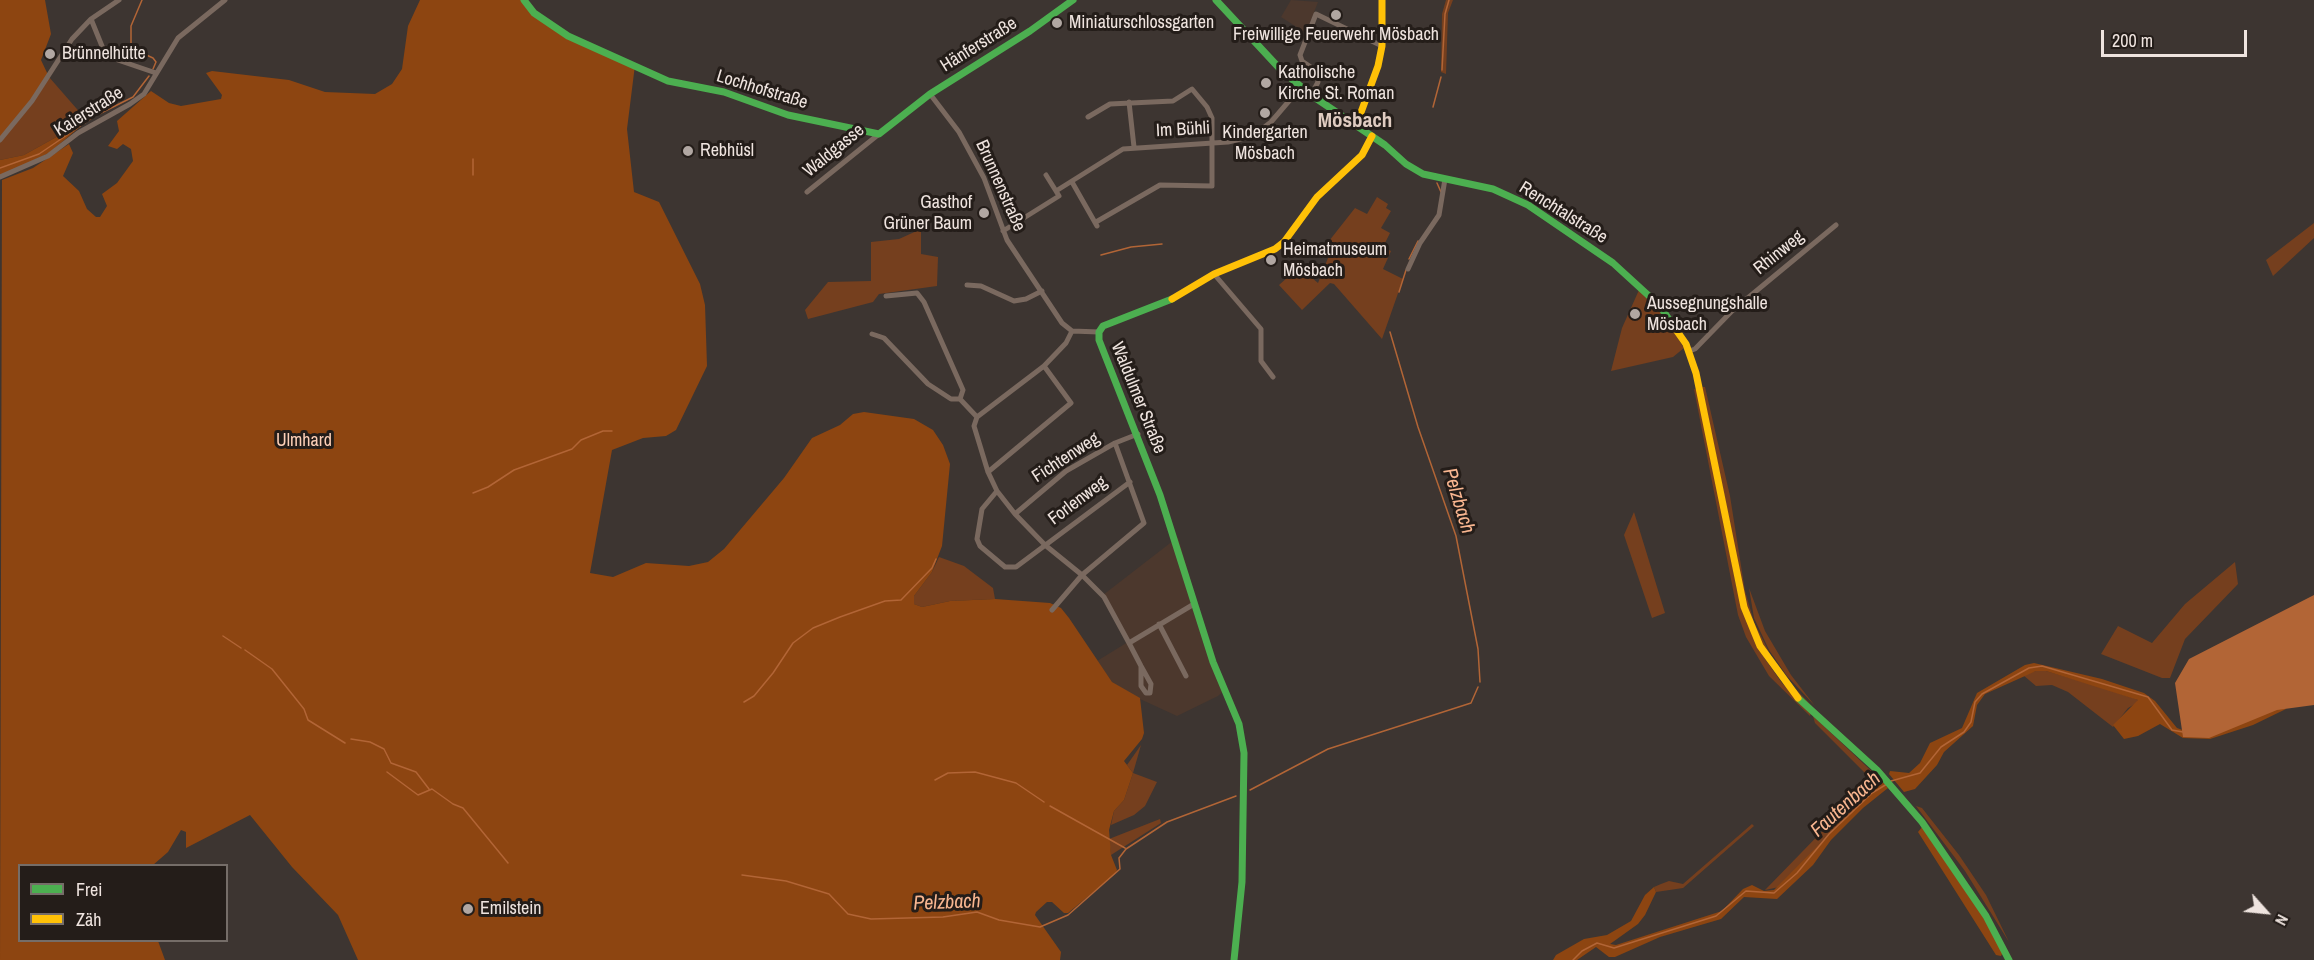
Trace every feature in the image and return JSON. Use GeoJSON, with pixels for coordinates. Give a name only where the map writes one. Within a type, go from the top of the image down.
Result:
{"type":"FeatureCollection","features":[{"type":"Feature","properties":{"kind":"street"},"geometry":{"type":"LineString","coordinates":[[0,140],[32,101],[72,39],[91,19],[119,0]]}},
{"type":"Feature","properties":{"kind":"street","name":"Kaierstraße"},"geometry":{"type":"LineString","coordinates":[[0,177],[48,156],[78,133],[144,94],[178,38],[225,0]]}},
{"type":"Feature","properties":{"kind":"street","name":"Lochhofstraße"},"geometry":{"type":"LineString","coordinates":[[524,0],[534,13],[551,26],[668,81],[724,92],[788,116],[879,134]]}},
{"type":"Feature","properties":{"kind":"street","name":"Hänferstraße"},"geometry":{"type":"LineString","coordinates":[[930,94],[1030,31],[1072,0]]}},
{"type":"Feature","properties":{"kind":"street","name":"Renchtalstraße"},"geometry":{"type":"LineString","coordinates":[[1216,0],[1256,46],[1301,87],[1415,170],[1493,189],[1528,205],[1566,229],[1631,277],[1670,318],[1689,351],[1714,454],[1744,607],[1751,627],[1769,661],[1796,696],[1885,779],[1949,858],[1986,916],[2009,960]]}},
{"type":"Feature","properties":{"kind":"street"},"geometry":{"type":"LineString","coordinates":[[1356,126],[1374,79],[1382,46],[1382,0]]}},
{"type":"Feature","properties":{"kind":"street"},"geometry":{"type":"LineString","coordinates":[[1311,95],[1318,82],[1317,77],[1315,70],[1302,61],[1300,55],[1316,14],[1382,46]]}},
{"type":"Feature","properties":{"kind":"street"},"geometry":{"type":"LineString","coordinates":[[91,19],[106,56],[156,74]]}},
{"type":"Feature","properties":{"kind":"street","name":"Im Bühli"},"geometry":{"type":"LineString","coordinates":[[1003,231],[1059,196],[1056,191],[1123,149],[1241,141],[1262,131],[1301,87]]}},
{"type":"Feature","properties":{"kind":"street"},"geometry":{"type":"LineString","coordinates":[[1072,182],[1096,224],[1160,185],[1212,186],[1210,112],[1192,90],[1173,101],[1110,104],[1088,117]]}},
{"type":"Feature","properties":{"kind":"street"},"geometry":{"type":"LineString","coordinates":[[879,134],[930,94]]}},
{"type":"Feature","properties":{"kind":"street","name":"Brunnenstraße"},"geometry":{"type":"LineString","coordinates":[[930,94],[959,132],[984,178],[1003,231],[1062,323],[1072,331]]}},
{"type":"Feature","properties":{"kind":"street"},"geometry":{"type":"LineString","coordinates":[[1129,102],[1134,147]]}},
{"type":"Feature","properties":{"kind":"street","name":"Waldgasse"},"geometry":{"type":"LineString","coordinates":[[807,192],[879,134]]}},
{"type":"Feature","properties":{"kind":"street","name":"Waldulmer Straße"},"geometry":{"type":"LineString","coordinates":[[1234,960],[1242,902],[1243,745],[1239,724],[1204,634],[1138,434],[1099,340],[1099,332],[1103,326],[1163,304],[1214,274],[1275,249],[1284,242],[1317,196],[1362,155],[1371,136]]}},
{"type":"Feature","properties":{"kind":"street"},"geometry":{"type":"LineString","coordinates":[[1046,175],[1056,191]]}},
{"type":"Feature","properties":{"kind":"street"},"geometry":{"type":"LineString","coordinates":[[1408,269],[1420,243],[1439,215],[1445,179]]}},
{"type":"Feature","properties":{"kind":"street","name":"Rhinweg"},"geometry":{"type":"LineString","coordinates":[[1689,351],[1695,349],[1732,311],[1836,225]]}},
{"type":"Feature","properties":{"kind":"street"},"geometry":{"type":"LineString","coordinates":[[1214,274],[1261,329],[1261,361],[1273,377]]}},
{"type":"Feature","properties":{"kind":"street"},"geometry":{"type":"LineString","coordinates":[[967,285],[981,286],[1014,301],[1026,299],[1042,291]]}},
{"type":"Feature","properties":{"kind":"street"},"geometry":{"type":"LineString","coordinates":[[886,296],[917,293],[924,302],[963,390],[960,399]]}},
{"type":"Feature","properties":{"kind":"street"},"geometry":{"type":"LineString","coordinates":[[1099,332],[1072,331],[1066,343],[1044,366],[977,417],[974,426],[988,472],[997,491],[1015,514],[1045,545],[1082,574],[1104,597],[1141,666]]}},
{"type":"Feature","properties":{"kind":"street"},"geometry":{"type":"LineString","coordinates":[[873,334],[884,338],[928,384],[951,399],[960,399],[977,417]]}},
{"type":"Feature","properties":{"kind":"street"},"geometry":{"type":"LineString","coordinates":[[988,472],[1071,403],[1044,366]]}},
{"type":"Feature","properties":{"kind":"street","name":"Fichtenweg"},"geometry":{"type":"LineString","coordinates":[[1015,514],[1050,482],[1115,443],[1138,434]]}},
{"type":"Feature","properties":{"kind":"street"},"geometry":{"type":"LineString","coordinates":[[1053,610],[1082,574],[1144,523],[1115,443]]}},
{"type":"Feature","properties":{"kind":"street","name":"Forlenweg"},"geometry":{"type":"LineString","coordinates":[[997,491],[986,503],[980,515],[977,529],[980,546],[1005,567],[1016,567],[1130,482]]}},
{"type":"Feature","properties":{"kind":"street"},"geometry":{"type":"LineString","coordinates":[[1129,644],[1194,604]]}},
{"type":"Feature","properties":{"kind":"street"},"geometry":{"type":"LineString","coordinates":[[1160,624],[1186,676]]}},
{"type":"Feature","properties":{"kind":"shaded area"},"geometry":{"type":"Polygon","coordinates":[[[1291,0],[1318,2],[1306,33],[1281,17],[1291,0]]]}},
{"type":"Feature","properties":{"kind":"shaded area"},"geometry":{"type":"Polygon","coordinates":[[[1446,0],[1453,0],[1448,13],[1446,74],[1441,72],[1442,14],[1446,0]]]}},
{"type":"Feature","properties":{"kind":"shaded area"},"geometry":{"type":"Polygon","coordinates":[[[49,77],[83,116],[60,135],[24,155],[0,160],[0,142],[49,77]]]}},
{"type":"Feature","properties":{"kind":"shaded area"},"geometry":{"type":"Polygon","coordinates":[[[1377,197],[1388,204],[1386,208],[1391,211],[1381,228],[1390,233],[1383,247],[1391,251],[1383,269],[1403,279],[1382,339],[1334,284],[1330,283],[1302,310],[1279,285],[1299,267],[1318,283],[1332,248],[1329,241],[1355,208],[1367,214],[1377,197]]]}},
{"type":"Feature","properties":{"kind":"shaded area"},"geometry":{"type":"Polygon","coordinates":[[[2314,223],[2314,238],[2273,276],[2266,260],[2314,223]]]}},
{"type":"Feature","properties":{"kind":"shaded area"},"geometry":{"type":"Polygon","coordinates":[[[921,229],[921,254],[938,257],[937,286],[879,294],[873,302],[808,319],[805,310],[828,282],[871,281],[871,242],[899,239],[921,229]]]}},
{"type":"Feature","properties":{"kind":"shaded area"},"geometry":{"type":"Polygon","coordinates":[[[1639,290],[1664,316],[1684,348],[1673,357],[1611,371],[1622,328],[1639,290]]]}},
{"type":"Feature","properties":{"kind":"shaded area"},"geometry":{"type":"Polygon","coordinates":[[[1702,387],[1705,387],[1730,496],[1745,591],[1754,622],[1771,656],[1787,680],[1813,707],[1791,687],[1763,646],[1747,607],[1702,387]]]}},
{"type":"Feature","properties":{"kind":"shaded area"},"geometry":{"type":"Polygon","coordinates":[[[1694,389],[1697,390],[1737,590],[1765,659],[1782,683],[1811,713],[1810,716],[1769,676],[1746,637],[1738,615],[1694,389]]]}},
{"type":"Feature","properties":{"kind":"shaded area"},"geometry":{"type":"Polygon","coordinates":[[[1634,512],[1665,613],[1652,618],[1624,535],[1634,512]]]}},
{"type":"Feature","properties":{"kind":"shaded area"},"geometry":{"type":"Polygon","coordinates":[[[1178,537],[1210,648],[1227,688],[1218,696],[1177,716],[1127,693],[1112,682],[1097,661],[1128,642],[1103,595],[1178,537]]]}},
{"type":"Feature","properties":{"kind":"shaded area"},"geometry":{"type":"Polygon","coordinates":[[[939,557],[964,566],[993,588],[995,599],[950,601],[922,607],[914,604],[914,596],[932,572],[939,557]]]}},
{"type":"Feature","properties":{"kind":"shaded area"},"geometry":{"type":"Polygon","coordinates":[[[2235,562],[2238,584],[2185,639],[2170,678],[2162,678],[2101,654],[2118,626],[2152,643],[2185,604],[2235,562]]]}},
{"type":"Feature","properties":{"kind":"shaded area"},"geometry":{"type":"Polygon","coordinates":[[[1749,588],[1765,631],[1791,675],[1815,706],[1787,676],[1769,650],[1754,618],[1749,588]]]}},
{"type":"Feature","properties":{"kind":"shaded area"},"geometry":{"type":"Polygon","coordinates":[[[2314,595],[2314,705],[2277,710],[2209,738],[2183,737],[2175,683],[2189,659],[2314,595]]]}},
{"type":"Feature","properties":{"kind":"shaded area"},"geometry":{"type":"Polygon","coordinates":[[[2046,671],[2138,700],[2128,708],[2113,727],[2068,692],[2052,685],[2036,686],[2023,675],[2046,671]]]}},
{"type":"Feature","properties":{"kind":"shaded area"},"geometry":{"type":"Polygon","coordinates":[[[1813,716],[1882,781],[1779,887],[1765,890],[1872,780],[1815,723],[1813,716]]]}},
{"type":"Feature","properties":{"kind":"shaded area"},"geometry":{"type":"Polygon","coordinates":[[[1141,745],[1133,773],[1127,765],[1141,745]]]}},
{"type":"Feature","properties":{"kind":"shaded area"},"geometry":{"type":"Polygon","coordinates":[[[1133,773],[1157,782],[1145,806],[1134,815],[1111,825],[1114,811],[1124,800],[1133,773]]]}},
{"type":"Feature","properties":{"kind":"shaded area"},"geometry":{"type":"Polygon","coordinates":[[[1916,806],[1922,808],[1959,855],[1986,895],[2009,942],[1965,871],[1916,806]]]}},
{"type":"Feature","properties":{"kind":"shaded area"},"geometry":{"type":"Polygon","coordinates":[[[1160,819],[1161,823],[1111,855],[1109,839],[1160,819]]]}},
{"type":"Feature","properties":{"kind":"shaded area"},"geometry":{"type":"Polygon","coordinates":[[[1752,824],[1754,826],[1683,888],[1656,892],[1654,887],[1669,881],[1683,884],[1752,824]]]}},
{"type":"Feature","properties":{"kind":"green space"},"geometry":{"type":"Polygon","coordinates":[[[0,0],[45,0],[51,34],[41,60],[49,77],[0,142],[0,0]]]}},
{"type":"Feature","properties":{"kind":"green space","name":"Ulmhard"},"geometry":{"type":"Polygon","coordinates":[[[420,0],[522,0],[530,11],[569,34],[635,65],[627,129],[634,192],[659,202],[700,284],[705,305],[707,366],[676,430],[666,436],[643,438],[612,450],[590,573],[613,577],[646,563],[689,566],[708,562],[724,549],[784,478],[812,438],[840,425],[853,414],[864,412],[914,419],[933,430],[943,445],[950,464],[942,546],[932,572],[914,596],[914,604],[922,607],[950,601],[995,599],[1050,603],[1061,608],[1069,618],[1112,682],[1140,698],[1144,733],[1142,739],[1124,761],[1133,773],[1124,800],[1114,811],[1109,830],[1111,855],[1117,870],[1068,913],[1064,913],[1052,902],[1047,902],[1035,915],[1061,952],[1060,960],[358,960],[338,915],[292,867],[250,815],[186,848],[186,832],[181,830],[168,852],[154,864],[18,864],[18,942],[158,942],[165,960],[0,960],[2,180],[33,168],[69,144],[73,153],[63,176],[79,191],[87,209],[96,217],[100,217],[107,206],[102,194],[117,183],[133,161],[131,149],[123,144],[117,149],[108,146],[119,131],[117,121],[151,91],[169,103],[181,106],[221,99],[222,95],[206,73],[212,71],[289,80],[325,92],[375,94],[392,84],[402,69],[408,26],[420,0]]]}},
{"type":"Feature","properties":{"kind":"green space"},"geometry":{"type":"Polygon","coordinates":[[[83,116],[87,121],[49,153],[0,176],[0,160],[24,155],[60,135],[83,116]]]}},
{"type":"Feature","properties":{"kind":"green space"},"geometry":{"type":"Polygon","coordinates":[[[2034,663],[2102,679],[2144,693],[2155,701],[2177,728],[2185,731],[2278,704],[2286,709],[2253,725],[2210,739],[2183,738],[2160,724],[2138,736],[2124,739],[2113,725],[2138,700],[2046,671],[2036,671],[1985,694],[1977,705],[1973,726],[1944,752],[1937,765],[1915,789],[1904,792],[1889,774],[1890,771],[1909,773],[1920,763],[1930,743],[1962,728],[1977,693],[2025,665],[2034,663]]]}},
{"type":"Feature","properties":{"kind":"green space"},"geometry":{"type":"Polygon","coordinates":[[[1882,781],[1888,788],[1863,808],[1831,840],[1813,865],[1777,899],[1744,897],[1721,919],[1660,937],[1615,957],[1609,957],[1596,947],[1577,960],[1553,960],[1556,955],[1584,939],[1607,935],[1631,921],[1645,895],[1654,887],[1656,892],[1645,915],[1638,924],[1610,944],[1616,945],[1722,911],[1743,889],[1752,885],[1764,891],[1774,890],[1882,781]]]}},
{"type":"Feature","properties":{"kind":"green space"},"geometry":{"type":"Polygon","coordinates":[[[1922,827],[1978,908],[2003,952],[2001,956],[1996,955],[1918,832],[1922,827]]]}},
{"type":"Feature","properties":{"kind":"waterway"},"geometry":{"type":"LineString","coordinates":[[142,0],[131,26],[131,48],[153,58],[156,62],[153,69]]}},
{"type":"Feature","properties":{"kind":"waterway","name":"Pelzbach"},"geometry":{"type":"LineString","coordinates":[[1442,70],[1445,14],[1449,0]]}},
{"type":"Feature","properties":{"kind":"waterway"},"geometry":{"type":"LineString","coordinates":[[99,114],[133,97],[149,76]]}},
{"type":"Feature","properties":{"kind":"waterway","name":"Pelzbach"},"geometry":{"type":"LineString","coordinates":[[1433,107],[1441,77]]}},
{"type":"Feature","properties":{"kind":"waterway"},"geometry":{"type":"LineString","coordinates":[[0,168],[39,154],[92,118]]}},
{"type":"Feature","properties":{"kind":"waterway"},"geometry":{"type":"LineString","coordinates":[[473,159],[473,175]]}},
{"type":"Feature","properties":{"kind":"waterway"},"geometry":{"type":"LineString","coordinates":[[1437,183],[1441,192]]}},
{"type":"Feature","properties":{"kind":"waterway"},"geometry":{"type":"LineString","coordinates":[[1409,259],[1418,241]]}},
{"type":"Feature","properties":{"kind":"waterway"},"geometry":{"type":"LineString","coordinates":[[1101,255],[1131,247],[1162,244]]}},
{"type":"Feature","properties":{"kind":"waterway"},"geometry":{"type":"LineString","coordinates":[[1399,292],[1406,270]]}},
{"type":"Feature","properties":{"kind":"waterway","name":"Pelzbach"},"geometry":{"type":"LineString","coordinates":[[1390,332],[1418,427],[1456,536],[1478,649],[1480,682]]}},
{"type":"Feature","properties":{"kind":"waterway"},"geometry":{"type":"LineString","coordinates":[[473,493],[488,487],[514,470],[572,449],[581,440],[603,431],[612,431]]}},
{"type":"Feature","properties":{"kind":"waterway"},"geometry":{"type":"LineString","coordinates":[[744,702],[754,696],[793,643],[813,628],[885,601],[901,600],[932,568],[936,559]]}},
{"type":"Feature","properties":{"kind":"waterway"},"geometry":{"type":"LineString","coordinates":[[223,636],[241,648]]}},
{"type":"Feature","properties":{"kind":"waterway"},"geometry":{"type":"LineString","coordinates":[[245,650],[272,669],[304,709],[308,720],[345,743]]}},
{"type":"Feature","properties":{"kind":"waterway","name":"Fautenbach"},"geometry":{"type":"LineString","coordinates":[[1891,781],[1920,773],[1941,747],[1964,732],[1971,722],[1975,702],[1982,694],[2029,668],[2042,666],[2148,697],[2172,730],[2183,732]]}},
{"type":"Feature","properties":{"kind":"waterway","name":"Pelzbach"},"geometry":{"type":"LineString","coordinates":[[1250,790],[1328,749],[1471,703],[1478,687]]}},
{"type":"Feature","properties":{"kind":"waterway"},"geometry":{"type":"LineString","coordinates":[[351,739],[370,742],[384,749],[391,763],[416,772],[429,789]]}},
{"type":"Feature","properties":{"kind":"waterway"},"geometry":{"type":"LineString","coordinates":[[387,772],[418,795],[432,789],[453,804],[463,808],[508,863]]}},
{"type":"Feature","properties":{"kind":"waterway","name":"Pelzbach"},"geometry":{"type":"LineString","coordinates":[[935,780],[948,773],[975,772],[1016,783],[1044,802]]}},
{"type":"Feature","properties":{"kind":"waterway","name":"Fautenbach"},"geometry":{"type":"LineString","coordinates":[[1573,960],[1582,951],[1597,943],[1614,948],[1716,916],[1746,891],[1774,893],[1797,873],[1829,834],[1872,793],[1887,784]]}},
{"type":"Feature","properties":{"kind":"waterway","name":"Pelzbach"},"geometry":{"type":"LineString","coordinates":[[742,875],[786,881],[829,894],[848,914],[871,919],[943,917],[977,912],[999,920],[1040,927],[1068,915],[1120,869],[1119,858],[1126,849],[1167,822],[1236,796]]}},
{"type":"Feature","properties":{"kind":"waterway","name":"Pelzbach"},"geometry":{"type":"LineString","coordinates":[[1050,806],[1125,848]]}},
{"type":"Feature","properties":{"kind":"traffic: fast"},"geometry":{"type":"LineString","coordinates":[[524,0],[534,13],[568,36],[668,81],[724,92],[788,115],[879,134],[930,94],[1030,31],[1073,0]]}},
{"type":"Feature","properties":{"kind":"traffic: fast"},"geometry":{"type":"LineString","coordinates":[[1216,0],[1281,70],[1311,95],[1385,145],[1406,164],[1423,174],[1493,189],[1528,205],[1613,263],[1660,306],[1672,324]]}},
{"type":"Feature","properties":{"kind":"traffic: fast"},"geometry":{"type":"LineString","coordinates":[[1172,299],[1103,326],[1099,332],[1099,340],[1160,495],[1213,662],[1239,724],[1244,753],[1242,882],[1234,960]]}},
{"type":"Feature","properties":{"kind":"traffic: fast"},"geometry":{"type":"LineString","coordinates":[[1798,698],[1877,770],[1922,822],[1986,916],[2009,960]]}},
{"type":"Feature","properties":{"kind":"traffic: slow"},"geometry":{"type":"LineString","coordinates":[[1356,126],[1378,66],[1382,46],[1382,0]]}},
{"type":"Feature","properties":{"kind":"traffic: slow"},"geometry":{"type":"LineString","coordinates":[[1172,299],[1214,274],[1275,249],[1284,242],[1317,197],[1362,155],[1372,136]]}},
{"type":"Feature","properties":{"kind":"traffic: slow"},"geometry":{"type":"LineString","coordinates":[[1672,324],[1686,344],[1696,373],[1744,607],[1760,646],[1798,698]]}},
{"type":"Feature","properties":{"kind":"place","name":"Freiwillige Feuerwehr Mösbach"},"geometry":{"type":"Point","coordinates":[1336,15]}},
{"type":"Feature","properties":{"kind":"place","name":"Miniaturschlossgarten"},"geometry":{"type":"Point","coordinates":[1057,23]}},
{"type":"Feature","properties":{"kind":"place","name":"Brünnelhütte"},"geometry":{"type":"Point","coordinates":[50,54]}},
{"type":"Feature","properties":{"kind":"place","name":"Katholische Kirche St. Roman"},"geometry":{"type":"Point","coordinates":[1266,83]}},
{"type":"Feature","properties":{"kind":"place","name":"Kindergarten Mösbach"},"geometry":{"type":"Point","coordinates":[1265,113]}},
{"type":"Feature","properties":{"kind":"place","name":"Rebhüsl"},"geometry":{"type":"Point","coordinates":[688,151]}},
{"type":"Feature","properties":{"kind":"place","name":"Gasthof Grüner Baum"},"geometry":{"type":"Point","coordinates":[984,213]}},
{"type":"Feature","properties":{"kind":"place","name":"Heimatmuseum Mösbach"},"geometry":{"type":"Point","coordinates":[1271,260]}},
{"type":"Feature","properties":{"kind":"place","name":"Aussegnungshalle Mösbach"},"geometry":{"type":"Point","coordinates":[1635,314]}},
{"type":"Feature","properties":{"kind":"place","name":"Emilstein"},"geometry":{"type":"Point","coordinates":[468,909]}},
{"type":"Feature","properties":{"kind":"district","name":"Mösbach"},"geometry":{"type":"Point","coordinates":[1355,121]}}]}
